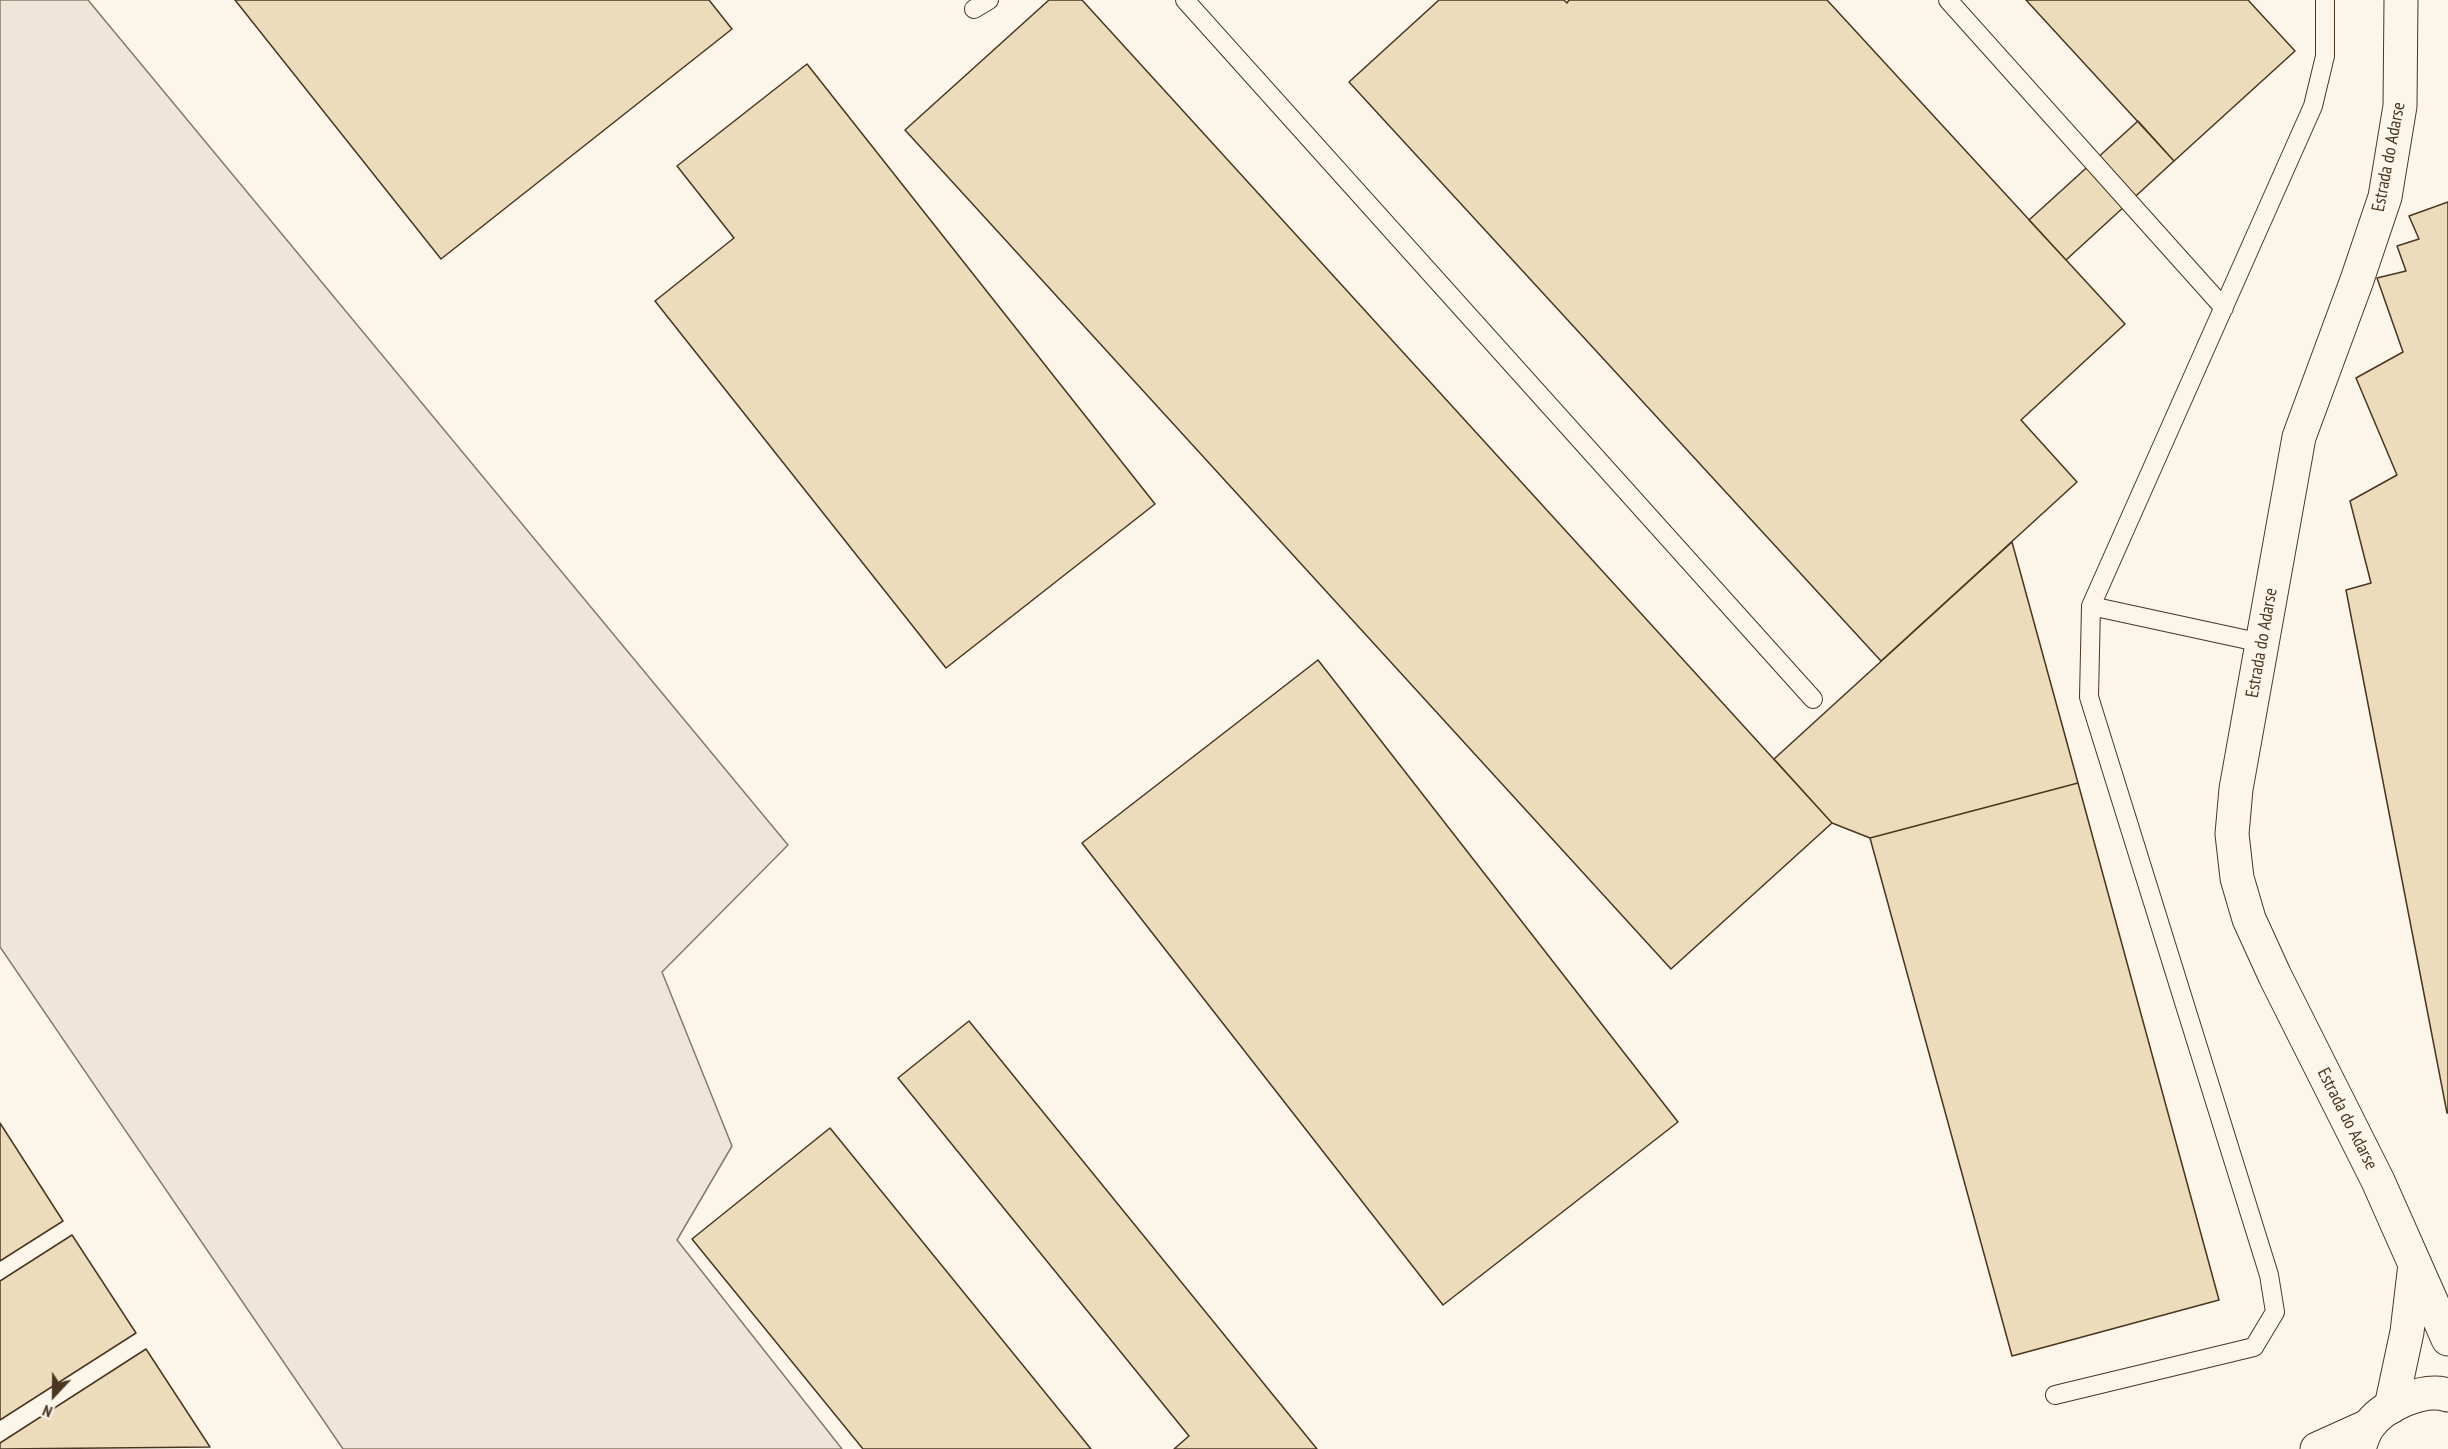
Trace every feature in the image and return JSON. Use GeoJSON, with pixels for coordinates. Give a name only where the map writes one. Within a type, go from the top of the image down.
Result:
{"type":"FeatureCollection","features":[{"type":"Feature","properties":{"kind":"street","name":"Estrada do Adarse"},"geometry":{"type":"LineString","coordinates":[[2401,0],[2400,106],[2385,197],[2299,437],[2236,789],[2232,834],[2237,878],[2249,919],[2275,976],[2378,1181],[2448,1339]]}},
{"type":"Feature","properties":{"kind":"street"},"geometry":{"type":"LineString","coordinates":[[2373,1427],[2407,1332],[2415,1262]]}},
{"type":"Feature","properties":{"kind":"street"},"geometry":{"type":"LineString","coordinates":[[2317,1449],[2373,1427],[2415,1395],[2448,1395]]}},
{"type":"Feature","properties":{"kind":"lane"},"geometry":{"type":"LineString","coordinates":[[1185,0],[1813,699]]}},
{"type":"Feature","properties":{"kind":"lane"},"geometry":{"type":"LineString","coordinates":[[1948,0],[2224,308]]}},
{"type":"Feature","properties":{"kind":"lane"},"geometry":{"type":"LineString","coordinates":[[2055,1395],[2254,1347],[2275,1312],[2269,1275],[2089,698],[2091,606],[2313,106],[2325,56],[2325,0]]}},
{"type":"Feature","properties":{"kind":"lane"},"geometry":{"type":"LineString","coordinates":[[2091,606],[2262,643]]}},
{"type":"Feature","properties":{"kind":"shaded area"},"geometry":{"type":"Polygon","coordinates":[[[0,0],[88,0],[788,845],[662,972],[732,1146],[677,1240],[842,1449],[343,1449],[0,947],[0,0]]]}},
{"type":"Feature","properties":{"kind":"building"},"geometry":{"type":"Polygon","coordinates":[[[235,0],[709,0],[732,29],[441,259],[235,0]]]}},
{"type":"Feature","properties":{"kind":"building"},"geometry":{"type":"Polygon","coordinates":[[[1049,0],[1082,0],[1832,823],[1671,969],[905,130],[1049,0]]]}},
{"type":"Feature","properties":{"kind":"building"},"geometry":{"type":"Polygon","coordinates":[[[1439,0],[1564,0],[1567,3],[1569,0],[1827,0],[2125,324],[2021,420],[2077,482],[1881,661],[1349,82],[1439,0]]]}},
{"type":"Feature","properties":{"kind":"building"},"geometry":{"type":"Polygon","coordinates":[[[2026,0],[2248,0],[2295,51],[2174,161],[2026,0]]]}},
{"type":"Feature","properties":{"kind":"building"},"geometry":{"type":"Polygon","coordinates":[[[807,64],[1155,504],[946,668],[655,301],[734,238],[677,166],[807,64]]]}},
{"type":"Feature","properties":{"kind":"building"},"geometry":{"type":"Polygon","coordinates":[[[2138,121],[2174,161],[2066,260],[2029,220],[2138,121]]]}},
{"type":"Feature","properties":{"kind":"building"},"geometry":{"type":"Polygon","coordinates":[[[2448,202],[2447,1113],[2346,590],[2371,583],[2350,501],[2397,475],[2356,378],[2403,352],[2377,278],[2406,271],[2397,246],[2419,239],[2409,216],[2448,202]]]}},
{"type":"Feature","properties":{"kind":"building"},"geometry":{"type":"Polygon","coordinates":[[[2012,542],[2078,783],[1870,838],[1832,823],[1774,759],[2012,542]]]}},
{"type":"Feature","properties":{"kind":"building"},"geometry":{"type":"Polygon","coordinates":[[[1318,660],[1678,1122],[1443,1305],[1082,843],[1318,660]]]}},
{"type":"Feature","properties":{"kind":"building"},"geometry":{"type":"Polygon","coordinates":[[[2078,783],[2219,1300],[2012,1356],[1870,838],[2078,783]]]}},
{"type":"Feature","properties":{"kind":"building"},"geometry":{"type":"Polygon","coordinates":[[[969,1021],[1317,1449],[1174,1449],[1189,1436],[898,1078],[969,1021]]]}},
{"type":"Feature","properties":{"kind":"building"},"geometry":{"type":"Polygon","coordinates":[[[0,1123],[63,1221],[0,1261],[0,1123]]]}},
{"type":"Feature","properties":{"kind":"building"},"geometry":{"type":"Polygon","coordinates":[[[830,1128],[1091,1449],[863,1449],[692,1239],[830,1128]]]}},
{"type":"Feature","properties":{"kind":"building"},"geometry":{"type":"Polygon","coordinates":[[[72,1235],[136,1333],[0,1420],[0,1281],[72,1235]]]}},
{"type":"Feature","properties":{"kind":"building"},"geometry":{"type":"Polygon","coordinates":[[[146,1349],[210,1447],[0,1449],[0,1443],[146,1349]]]}}]}
